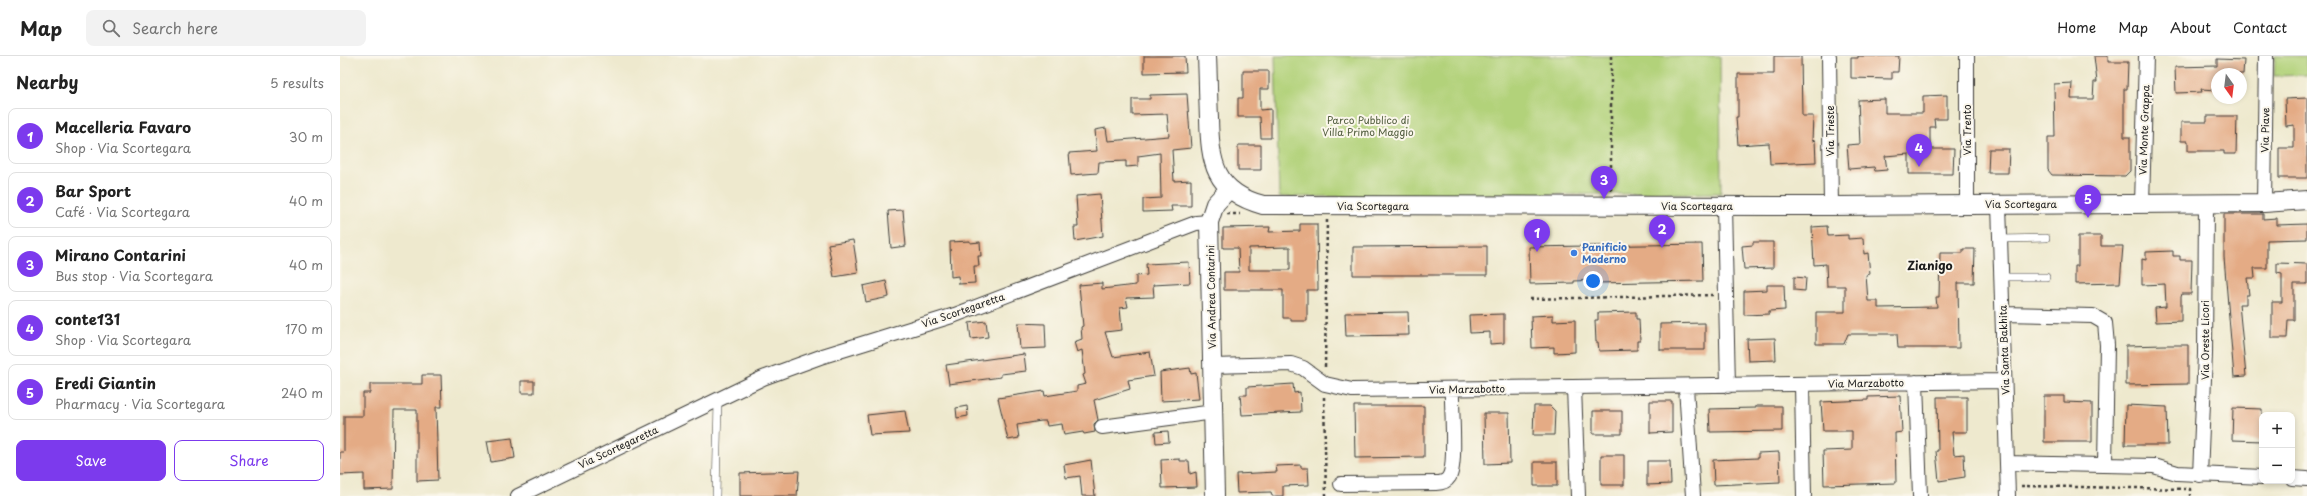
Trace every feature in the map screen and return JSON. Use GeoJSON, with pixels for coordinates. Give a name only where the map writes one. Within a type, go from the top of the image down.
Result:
{"type":"FeatureCollection","features":[{"type":"Feature","properties":{"kind":"street","name":"Via Scortegara"},"geometry":{"type":"LineString","coordinates":[[1208,56],[1210,154],[1217,173],[1229,189],[1239,196],[1263,205],[1831,206],[1967,204],[2206,204],[2264,203],[2307,200]]}},
{"type":"Feature","properties":{"kind":"street","name":"Via Trieste"},"geometry":{"type":"LineString","coordinates":[[1830,56],[1831,206]]}},
{"type":"Feature","properties":{"kind":"street","name":"Via Trento"},"geometry":{"type":"LineString","coordinates":[[1967,56],[1967,204]]}},
{"type":"Feature","properties":{"kind":"street","name":"Via Monte Grappa"},"geometry":{"type":"LineString","coordinates":[[2142,204],[2146,56]]}},
{"type":"Feature","properties":{"kind":"street","name":"Via Piave"},"geometry":{"type":"LineString","coordinates":[[2264,203],[2266,56]]}},
{"type":"Feature","properties":{"kind":"street","name":"Via Andrea Contarini"},"geometry":{"type":"LineString","coordinates":[[1215,496],[1209,222],[1215,204],[1229,189]]}},
{"type":"Feature","properties":{"kind":"street","name":"Via Santa Bakhita"},"geometry":{"type":"LineString","coordinates":[[1999,204],[2004,381],[2008,463],[2012,491]]}},
{"type":"Feature","properties":{"kind":"street","name":"Via Oreste Licori"},"geometry":{"type":"LineString","coordinates":[[2200,475],[2204,399],[2206,204]]}},
{"type":"Feature","properties":{"kind":"street"},"geometry":{"type":"LineString","coordinates":[[1724,206],[1728,386]]}},
{"type":"Feature","properties":{"kind":"street","name":"Via Scortegaretta"},"geometry":{"type":"LineString","coordinates":[[518,496],[762,378],[797,364],[955,315],[1196,223],[1209,222]]}},
{"type":"Feature","properties":{"kind":"street"},"geometry":{"type":"LineString","coordinates":[[2003,314],[2093,316],[2105,323],[2107,345],[2105,464]]}},
{"type":"Feature","properties":{"kind":"street","name":"Via Marzabotto"},"geometry":{"type":"LineString","coordinates":[[1212,366],[1291,364],[1303,368],[1325,384],[1347,390],[1686,387],[2004,381]]}},
{"type":"Feature","properties":{"kind":"street"},"geometry":{"type":"LineString","coordinates":[[1916,382],[1920,496]]}},
{"type":"Feature","properties":{"kind":"street"},"geometry":{"type":"LineString","coordinates":[[1802,384],[1804,496]]}},
{"type":"Feature","properties":{"kind":"street"},"geometry":{"type":"LineString","coordinates":[[1574,387],[1578,496]]}},
{"type":"Feature","properties":{"kind":"street"},"geometry":{"type":"LineString","coordinates":[[1686,387],[1693,496]]}},
{"type":"Feature","properties":{"kind":"street"},"geometry":{"type":"LineString","coordinates":[[1341,484],[1436,483],[1447,480],[1450,476],[1452,463],[1452,389]]}},
{"type":"Feature","properties":{"kind":"street"},"geometry":{"type":"LineString","coordinates":[[1102,427],[1214,412]]}},
{"type":"Feature","properties":{"kind":"street"},"geometry":{"type":"LineString","coordinates":[[2008,463],[2154,466],[2177,473],[2259,477]]}},
{"type":"Feature","properties":{"kind":"street"},"geometry":{"type":"LineString","coordinates":[[2295,478],[2307,479]]}},
{"type":"Feature","properties":{"kind":"lane"},"geometry":{"type":"LineString","coordinates":[[2000,239],[2046,238]]}},
{"type":"Feature","properties":{"kind":"lane"},"geometry":{"type":"LineString","coordinates":[[2002,277],[2046,277]]}},
{"type":"Feature","properties":{"kind":"lane"},"geometry":{"type":"LineString","coordinates":[[716,496],[718,400]]}},
{"type":"Feature","properties":{"kind":"path"},"geometry":{"type":"LineString","coordinates":[[1611,56],[1612,206]]}},
{"type":"Feature","properties":{"kind":"path"},"geometry":{"type":"LineString","coordinates":[[1325,373],[1327,220]]}},
{"type":"Feature","properties":{"kind":"path"},"geometry":{"type":"LineString","coordinates":[[1530,299],[1726,295]]}},
{"type":"Feature","properties":{"kind":"path"},"geometry":{"type":"LineString","coordinates":[[1324,398],[1326,496]]}},
{"type":"Feature","properties":{"kind":"path"},"geometry":{"type":"LineString","coordinates":[[2012,491],[2190,489],[2190,496]]}},
{"type":"Feature","properties":{"kind":"green space","name":"Parco Pubblico di Villa Primo Maggio"},"geometry":{"type":"Polygon","coordinates":[[[1275,56],[1720,56],[1721,193],[1279,197],[1275,56]]]}},
{"type":"Feature","properties":{"kind":"green space"},"geometry":{"type":"Polygon","coordinates":[[[2275,56],[2307,56],[2307,75],[2274,76],[2275,56]]]}},
{"type":"Feature","properties":{"kind":"building"},"geometry":{"type":"Polygon","coordinates":[[[1144,56],[1185,56],[1186,72],[1144,73],[1144,56]]]}},
{"type":"Feature","properties":{"kind":"building"},"geometry":{"type":"Polygon","coordinates":[[[1774,56],[1801,56],[1802,116],[1813,116],[1812,141],[1815,140],[1816,162],[1770,164],[1769,143],[1738,145],[1736,117],[1738,117],[1738,74],[1774,74],[1774,56]]]}},
{"type":"Feature","properties":{"kind":"building"},"geometry":{"type":"Polygon","coordinates":[[[1858,56],[1899,56],[1898,72],[1892,72],[1892,79],[1851,78],[1851,58],[1858,58],[1858,56]]]}},
{"type":"Feature","properties":{"kind":"building"},"geometry":{"type":"Polygon","coordinates":[[[2094,56],[2108,56],[2108,62],[2128,62],[2127,89],[2124,89],[2124,137],[2130,137],[2130,171],[2125,176],[2052,175],[2048,170],[2048,137],[2055,137],[2054,84],[2072,83],[2071,99],[2093,99],[2094,82],[2097,82],[2094,56]]]}},
{"type":"Feature","properties":{"kind":"building"},"geometry":{"type":"Polygon","coordinates":[[[2217,59],[2244,60],[2243,68],[2211,68],[2211,90],[2201,89],[2202,92],[2176,93],[2175,67],[2217,66],[2217,59]]]}},
{"type":"Feature","properties":{"kind":"building"},"geometry":{"type":"Polygon","coordinates":[[[1243,71],[1269,71],[1269,89],[1260,89],[1260,110],[1271,109],[1271,138],[1261,138],[1260,117],[1238,117],[1238,98],[1243,98],[1243,71]]]}},
{"type":"Feature","properties":{"kind":"building"},"geometry":{"type":"Polygon","coordinates":[[[1187,94],[1191,148],[1172,150],[1174,181],[1191,180],[1191,206],[1171,206],[1172,211],[1143,212],[1143,199],[1161,198],[1160,153],[1138,156],[1138,166],[1126,167],[1126,161],[1099,162],[1098,173],[1071,175],[1069,153],[1097,151],[1095,130],[1106,128],[1108,141],[1169,136],[1167,114],[1132,115],[1132,99],[1150,99],[1150,95],[1187,94]]]}},
{"type":"Feature","properties":{"kind":"building"},"geometry":{"type":"Polygon","coordinates":[[[1947,95],[1947,119],[1934,119],[1935,127],[1930,127],[1930,149],[1954,149],[1953,174],[1909,174],[1909,154],[1885,156],[1887,170],[1875,171],[1874,167],[1849,169],[1847,145],[1860,144],[1858,100],[1885,99],[1885,113],[1923,113],[1923,96],[1947,95]]]}},
{"type":"Feature","properties":{"kind":"building"},"geometry":{"type":"Polygon","coordinates":[[[2307,98],[2307,178],[2279,178],[2279,148],[2294,148],[2294,125],[2286,126],[2285,99],[2307,98]]]}},
{"type":"Feature","properties":{"kind":"building"},"geometry":{"type":"Polygon","coordinates":[[[2207,116],[2237,116],[2236,154],[2224,154],[2224,151],[2188,151],[2188,141],[2181,141],[2181,122],[2207,122],[2207,116]]]}},
{"type":"Feature","properties":{"kind":"building"},"geometry":{"type":"Polygon","coordinates":[[[1238,145],[1261,145],[1261,170],[1238,170],[1238,145]]]}},
{"type":"Feature","properties":{"kind":"building"},"geometry":{"type":"Polygon","coordinates":[[[1989,149],[2009,149],[2008,173],[1988,173],[1989,149]]]}},
{"type":"Feature","properties":{"kind":"building"},"geometry":{"type":"Polygon","coordinates":[[[1100,194],[1103,236],[1075,241],[1074,227],[1078,227],[1076,196],[1100,194]]]}},
{"type":"Feature","properties":{"kind":"building"},"geometry":{"type":"Polygon","coordinates":[[[903,210],[906,246],[891,248],[888,211],[903,210]]]}},
{"type":"Feature","properties":{"kind":"building"},"geometry":{"type":"Polygon","coordinates":[[[2224,214],[2263,214],[2263,219],[2277,218],[2277,225],[2307,224],[2307,239],[2267,240],[2267,268],[2254,268],[2255,278],[2247,278],[2249,295],[2246,295],[2246,304],[2239,304],[2246,376],[2234,377],[2224,257],[2224,214]]]}},
{"type":"Feature","properties":{"kind":"building"},"geometry":{"type":"Polygon","coordinates":[[[1300,224],[1317,224],[1318,290],[1307,290],[1307,321],[1291,321],[1291,318],[1283,318],[1283,290],[1224,290],[1224,272],[1239,272],[1238,248],[1223,248],[1223,228],[1270,227],[1269,232],[1300,231],[1300,224]],[[1290,247],[1249,248],[1249,270],[1290,270],[1290,247]]]}},
{"type":"Feature","properties":{"kind":"building"},"geometry":{"type":"Polygon","coordinates":[[[1827,226],[1828,236],[1848,235],[1848,239],[1863,238],[1864,254],[1868,253],[1870,274],[1866,275],[1868,301],[1878,301],[1878,308],[1937,307],[1936,297],[1939,297],[1940,253],[1963,253],[1963,249],[1975,249],[1974,283],[1958,283],[1959,348],[1898,348],[1897,334],[1848,334],[1844,344],[1816,344],[1816,312],[1845,312],[1845,286],[1827,286],[1826,264],[1814,265],[1812,227],[1827,226]]]}},
{"type":"Feature","properties":{"kind":"building"},"geometry":{"type":"Polygon","coordinates":[[[2078,236],[2101,236],[2101,246],[2123,246],[2120,283],[2075,284],[2075,266],[2078,266],[2078,236]]]}},
{"type":"Feature","properties":{"kind":"building"},"geometry":{"type":"Polygon","coordinates":[[[853,240],[858,273],[834,277],[828,244],[853,240]]]}},
{"type":"Feature","properties":{"kind":"building"},"geometry":{"type":"Polygon","coordinates":[[[970,241],[970,243],[980,242],[981,256],[978,256],[979,266],[974,266],[975,283],[959,284],[958,276],[951,277],[950,242],[970,241]]]}},
{"type":"Feature","properties":{"kind":"building"},"geometry":{"type":"Polygon","coordinates":[[[1753,242],[1773,242],[1773,268],[1744,269],[1742,246],[1753,245],[1753,242]]]}},
{"type":"Feature","properties":{"kind":"building"},"geometry":{"type":"Polygon","coordinates":[[[1702,244],[1703,281],[1594,283],[1594,280],[1574,281],[1574,283],[1530,284],[1529,247],[1702,244]]]}},
{"type":"Feature","properties":{"kind":"building"},"geometry":{"type":"Polygon","coordinates":[[[1487,246],[1487,275],[1353,275],[1353,247],[1487,246]]]}},
{"type":"Feature","properties":{"kind":"building"},"geometry":{"type":"Polygon","coordinates":[[[2173,251],[2173,256],[2180,256],[2180,260],[2192,260],[2191,294],[2182,294],[2181,321],[2156,322],[2155,308],[2166,307],[2165,284],[2142,285],[2142,259],[2146,260],[2146,252],[2173,251]]]}},
{"type":"Feature","properties":{"kind":"building"},"geometry":{"type":"Polygon","coordinates":[[[1189,262],[1190,283],[1153,285],[1154,297],[1126,298],[1128,307],[1120,308],[1122,330],[1105,332],[1113,357],[1150,352],[1154,376],[1128,380],[1130,389],[1094,400],[1098,420],[1094,424],[1095,432],[1064,435],[1062,424],[1047,426],[1046,421],[1041,421],[1017,425],[1019,438],[1008,440],[998,398],[1044,391],[1045,396],[1077,391],[1077,386],[1086,384],[1083,375],[1085,374],[1082,350],[1077,352],[1074,342],[1082,339],[1081,327],[1083,326],[1079,285],[1102,283],[1102,289],[1136,285],[1136,276],[1147,275],[1146,264],[1189,262]]]}},
{"type":"Feature","properties":{"kind":"building"},"geometry":{"type":"Polygon","coordinates":[[[2277,263],[2307,264],[2307,284],[2294,284],[2294,320],[2288,320],[2287,338],[2272,338],[2272,302],[2282,302],[2282,274],[2277,273],[2277,263]]]}},
{"type":"Feature","properties":{"kind":"building"},"geometry":{"type":"Polygon","coordinates":[[[1794,277],[1806,278],[1805,291],[1794,290],[1794,277]]]}},
{"type":"Feature","properties":{"kind":"building"},"geometry":{"type":"Polygon","coordinates":[[[886,281],[889,297],[866,302],[863,286],[886,281]]]}},
{"type":"Feature","properties":{"kind":"building"},"geometry":{"type":"Polygon","coordinates":[[[1767,285],[1784,285],[1785,310],[1769,311],[1769,314],[1744,315],[1744,291],[1767,290],[1767,285]]]}},
{"type":"Feature","properties":{"kind":"building"},"geometry":{"type":"Polygon","coordinates":[[[1408,312],[1409,335],[1346,336],[1345,313],[1408,312]]]}},
{"type":"Feature","properties":{"kind":"building"},"geometry":{"type":"Polygon","coordinates":[[[1636,312],[1636,319],[1639,319],[1640,341],[1637,341],[1637,350],[1599,351],[1598,342],[1596,342],[1595,320],[1598,320],[1598,313],[1636,312]]]}},
{"type":"Feature","properties":{"kind":"building"},"geometry":{"type":"Polygon","coordinates":[[[1504,314],[1504,343],[1490,344],[1490,332],[1470,333],[1469,315],[1504,314]]]}},
{"type":"Feature","properties":{"kind":"building"},"geometry":{"type":"Polygon","coordinates":[[[1553,315],[1553,321],[1575,320],[1575,352],[1554,353],[1554,347],[1532,348],[1531,316],[1553,315]]]}},
{"type":"Feature","properties":{"kind":"building"},"geometry":{"type":"Polygon","coordinates":[[[986,321],[988,337],[971,339],[969,323],[986,321]]]}},
{"type":"Feature","properties":{"kind":"building"},"geometry":{"type":"Polygon","coordinates":[[[1018,323],[1045,324],[1046,348],[1020,349],[1018,323]]]}},
{"type":"Feature","properties":{"kind":"building"},"geometry":{"type":"Polygon","coordinates":[[[1705,323],[1705,350],[1660,350],[1660,324],[1705,323]]]}},
{"type":"Feature","properties":{"kind":"building"},"geometry":{"type":"Polygon","coordinates":[[[1775,338],[1776,360],[1748,361],[1747,339],[1775,338]]]}},
{"type":"Feature","properties":{"kind":"building"},"geometry":{"type":"Polygon","coordinates":[[[2188,345],[2188,384],[2126,385],[2126,346],[2188,345]]]}},
{"type":"Feature","properties":{"kind":"building"},"geometry":{"type":"Polygon","coordinates":[[[1024,354],[1026,371],[1001,374],[1001,377],[949,384],[946,365],[1024,354]]]}},
{"type":"Feature","properties":{"kind":"building"},"geometry":{"type":"Polygon","coordinates":[[[1190,368],[1191,374],[1196,373],[1199,399],[1161,401],[1160,372],[1190,368]]]}},
{"type":"Feature","properties":{"kind":"building"},"geometry":{"type":"Polygon","coordinates":[[[422,375],[441,375],[442,407],[436,407],[438,480],[417,481],[417,410],[394,410],[393,489],[364,490],[364,474],[340,475],[340,452],[344,452],[344,416],[363,416],[363,393],[370,393],[370,384],[422,384],[422,375]]]}},
{"type":"Feature","properties":{"kind":"building"},"geometry":{"type":"Polygon","coordinates":[[[521,381],[534,381],[534,393],[521,393],[521,381]]]}},
{"type":"Feature","properties":{"kind":"building"},"geometry":{"type":"Polygon","coordinates":[[[1293,384],[1294,393],[1300,392],[1301,412],[1242,415],[1240,395],[1247,395],[1247,387],[1293,384]]]}},
{"type":"Feature","properties":{"kind":"building"},"geometry":{"type":"Polygon","coordinates":[[[1900,396],[1902,432],[1895,433],[1896,483],[1824,485],[1823,451],[1852,450],[1852,431],[1823,431],[1821,402],[1868,400],[1868,397],[1900,396]]]}},
{"type":"Feature","properties":{"kind":"building"},"geometry":{"type":"Polygon","coordinates":[[[2044,396],[2064,396],[2064,402],[2092,403],[2092,442],[2044,442],[2044,396]]]}},
{"type":"Feature","properties":{"kind":"building"},"geometry":{"type":"Polygon","coordinates":[[[1937,397],[1967,397],[1967,432],[1952,432],[1954,455],[1964,454],[1965,477],[1939,481],[1936,451],[1938,451],[1937,397]]]}},
{"type":"Feature","properties":{"kind":"building"},"geometry":{"type":"Polygon","coordinates":[[[1650,401],[1672,401],[1672,432],[1650,433],[1650,401]]]}},
{"type":"Feature","properties":{"kind":"building"},"geometry":{"type":"Polygon","coordinates":[[[2126,405],[2167,407],[2168,445],[2125,445],[2126,405]]]}},
{"type":"Feature","properties":{"kind":"building"},"geometry":{"type":"Polygon","coordinates":[[[967,406],[968,416],[957,418],[956,408],[967,406]]]}},
{"type":"Feature","properties":{"kind":"building"},"geometry":{"type":"Polygon","coordinates":[[[1354,406],[1424,406],[1424,457],[1355,458],[1354,406]]]}},
{"type":"Feature","properties":{"kind":"building"},"geometry":{"type":"Polygon","coordinates":[[[1534,406],[1550,406],[1555,411],[1554,435],[1533,435],[1534,406]]]}},
{"type":"Feature","properties":{"kind":"building"},"geometry":{"type":"Polygon","coordinates":[[[1756,406],[1782,406],[1782,431],[1710,432],[1709,409],[1756,408],[1756,406]]]}},
{"type":"Feature","properties":{"kind":"building"},"geometry":{"type":"Polygon","coordinates":[[[2233,408],[2262,409],[2262,412],[2259,412],[2259,441],[2232,440],[2233,408]]]}},
{"type":"Feature","properties":{"kind":"building"},"geometry":{"type":"Polygon","coordinates":[[[905,411],[909,433],[870,435],[867,415],[905,411]]]}},
{"type":"Feature","properties":{"kind":"building"},"geometry":{"type":"Polygon","coordinates":[[[1593,411],[1622,411],[1622,434],[1593,434],[1593,411]]]}},
{"type":"Feature","properties":{"kind":"building"},"geometry":{"type":"Polygon","coordinates":[[[1484,413],[1509,413],[1510,463],[1485,464],[1484,413]]]}},
{"type":"Feature","properties":{"kind":"building"},"geometry":{"type":"Polygon","coordinates":[[[1168,431],[1169,442],[1156,443],[1155,432],[1168,431]]]}},
{"type":"Feature","properties":{"kind":"building"},"geometry":{"type":"Polygon","coordinates":[[[512,438],[515,458],[491,462],[487,441],[512,438]]]}},
{"type":"Feature","properties":{"kind":"building"},"geometry":{"type":"Polygon","coordinates":[[[1779,452],[1780,482],[1714,485],[1713,460],[1758,458],[1758,453],[1779,452]]]}},
{"type":"Feature","properties":{"kind":"building"},"geometry":{"type":"Polygon","coordinates":[[[1601,455],[1624,455],[1624,485],[1601,485],[1601,455]]]}},
{"type":"Feature","properties":{"kind":"building"},"geometry":{"type":"Polygon","coordinates":[[[1180,459],[1180,461],[1189,461],[1190,474],[1196,472],[1197,487],[1162,488],[1161,460],[1180,459]]]}},
{"type":"Feature","properties":{"kind":"building"},"geometry":{"type":"Polygon","coordinates":[[[1091,460],[1095,496],[1082,496],[1080,476],[1066,478],[1064,465],[1091,460]]]}},
{"type":"Feature","properties":{"kind":"building"},"geometry":{"type":"Polygon","coordinates":[[[1647,461],[1670,461],[1671,484],[1647,485],[1647,461]]]}},
{"type":"Feature","properties":{"kind":"building"},"geometry":{"type":"Polygon","coordinates":[[[1534,462],[1557,462],[1557,486],[1534,486],[1534,462]]]}},
{"type":"Feature","properties":{"kind":"building"},"geometry":{"type":"Polygon","coordinates":[[[1301,465],[1301,468],[1308,468],[1309,485],[1283,486],[1283,496],[1272,496],[1271,492],[1237,493],[1236,474],[1277,472],[1276,466],[1301,465]]]}},
{"type":"Feature","properties":{"kind":"building"},"geometry":{"type":"Polygon","coordinates":[[[799,471],[797,496],[740,496],[740,473],[799,471]]]}},
{"type":"Feature","properties":{"kind":"place","name":"conte131"},"geometry":{"type":"Point","coordinates":[1919,167]}},
{"type":"Feature","properties":{"kind":"place","name":"Mirano Contarini"},"geometry":{"type":"Point","coordinates":[1604,199]}},
{"type":"Feature","properties":{"kind":"place","name":"Eredi Giantin"},"geometry":{"type":"Point","coordinates":[2088,218]}},
{"type":"Feature","properties":{"kind":"place","name":"Bar Sport"},"geometry":{"type":"Point","coordinates":[1662,248]}},
{"type":"Feature","properties":{"kind":"place","name":"Macelleria Favaro"},"geometry":{"type":"Point","coordinates":[1537,252]}},
{"type":"Feature","properties":{"kind":"place","name":"Panificio Moderno"},"geometry":{"type":"Point","coordinates":[1574,253]}},
{"type":"Feature","properties":{"kind":"district","name":"Zianigo"},"geometry":{"type":"Point","coordinates":[1930,266]}}]}
